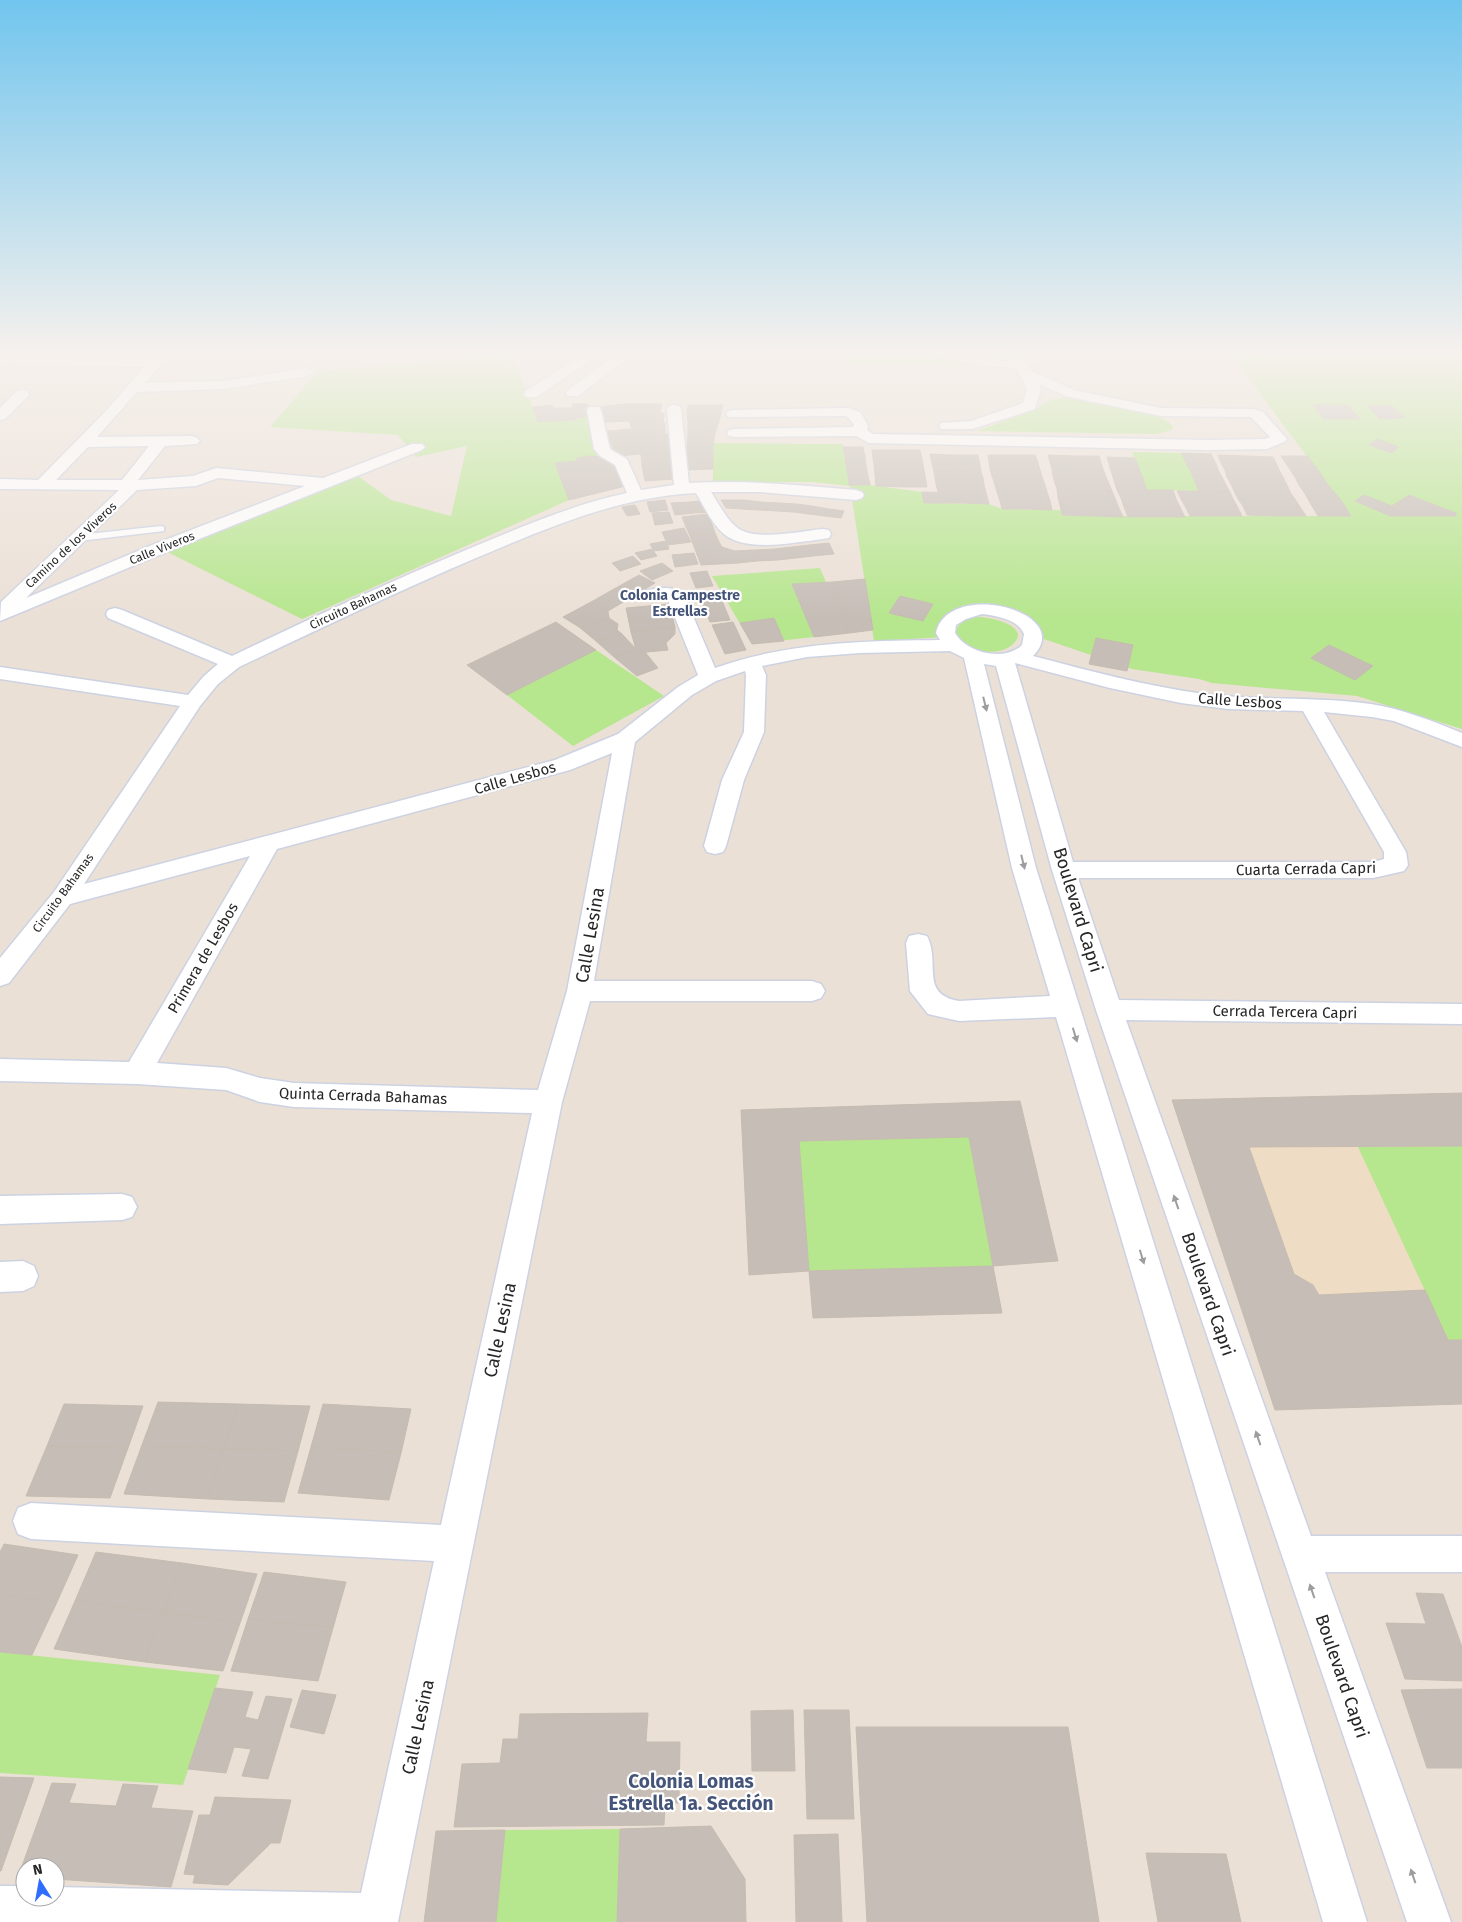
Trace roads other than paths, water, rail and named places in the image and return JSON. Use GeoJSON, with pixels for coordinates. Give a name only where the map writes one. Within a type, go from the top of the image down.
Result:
{"type":"FeatureCollection","features":[{"type":"Feature","properties":{"kind":"street"},"geometry":{"type":"LineString","coordinates":[[42,485],[85,440]]}},
{"type":"Feature","properties":{"kind":"street"},"geometry":{"type":"LineString","coordinates":[[130,485],[162,440]]}},
{"type":"Feature","properties":{"kind":"street"},"geometry":{"type":"LineString","coordinates":[[83,442],[192,440]]}},
{"type":"Feature","properties":{"kind":"street"},"geometry":{"type":"LineString","coordinates":[[600,440],[605,453],[622,462],[636,496]]}},
{"type":"Feature","properties":{"kind":"street"},"geometry":{"type":"LineString","coordinates":[[681,440],[691,489],[731,531],[743,538],[759,539],[823,534]]}},
{"type":"Feature","properties":{"kind":"street"},"geometry":{"type":"LineString","coordinates":[[1064,440],[1177,444],[1267,444],[1277,440]]}},
{"type":"Feature","properties":{"kind":"street"},"geometry":{"type":"LineString","coordinates":[[1177,444],[1179,440]]}},
{"type":"Feature","properties":{"kind":"street","name":"Calle Viveros"},"geometry":{"type":"LineString","coordinates":[[0,615],[324,482],[417,447]]}},
{"type":"Feature","properties":{"kind":"street"},"geometry":{"type":"LineString","coordinates":[[130,485],[196,481],[216,472],[324,482]]}},
{"type":"Feature","properties":{"kind":"street","name":"Camino de los Viveros"},"geometry":{"type":"LineString","coordinates":[[0,484],[130,485]]}},
{"type":"Feature","properties":{"kind":"street","name":"Camino de los Viveros"},"geometry":{"type":"LineString","coordinates":[[0,615],[13,599],[80,538],[130,485]]}},
{"type":"Feature","properties":{"kind":"street","name":"Circuito Bahamas"},"geometry":{"type":"LineString","coordinates":[[0,976],[62,898],[193,702],[211,680],[232,663],[400,584],[504,540],[551,521],[636,496],[691,489],[772,487],[856,495]]}},
{"type":"Feature","properties":{"kind":"street"},"geometry":{"type":"LineString","coordinates":[[650,595],[668,593],[676,597],[709,677]]}},
{"type":"Feature","properties":{"kind":"street"},"geometry":{"type":"LineString","coordinates":[[1010,658],[1027,651],[1033,644],[1034,636],[1030,627],[1022,620],[996,610],[968,611],[956,615],[948,621],[945,629],[946,637],[963,651],[1024,868],[1345,1922]]}},
{"type":"Feature","properties":{"kind":"street"},"geometry":{"type":"LineString","coordinates":[[115,614],[232,663]]}},
{"type":"Feature","properties":{"kind":"street","name":"Calle Lesbos"},"geometry":{"type":"LineString","coordinates":[[62,898],[562,765],[595,754],[625,739],[685,691],[709,677],[751,662],[816,651],[869,647],[963,651],[1010,658],[1159,693],[1207,700],[1376,711],[1396,715],[1462,740]]}},
{"type":"Feature","properties":{"kind":"street","name":"Boulevard Capri"},"geometry":{"type":"LineString","coordinates":[[1010,658],[1064,870],[1109,1010],[1429,1922]]}},
{"type":"Feature","properties":{"kind":"street"},"geometry":{"type":"LineString","coordinates":[[715,846],[733,780],[754,732],[756,675],[751,662]]}},
{"type":"Feature","properties":{"kind":"street"},"geometry":{"type":"LineString","coordinates":[[0,673],[193,702]]}},
{"type":"Feature","properties":{"kind":"street","name":"Cuarta Cerrada Capri"},"geometry":{"type":"LineString","coordinates":[[1064,870],[1373,870],[1396,865],[1395,852],[1310,706]]}},
{"type":"Feature","properties":{"kind":"street","name":"Calle Lesina"},"geometry":{"type":"LineString","coordinates":[[377,1919],[548,1102],[580,991],[625,739]]}},
{"type":"Feature","properties":{"kind":"street","name":"Primera de Lesbos"},"geometry":{"type":"LineString","coordinates":[[137,1073],[269,843]]}},
{"type":"Feature","properties":{"kind":"street"},"geometry":{"type":"LineString","coordinates":[[918,943],[924,992],[938,1007],[959,1011],[1066,1006]]}},
{"type":"Feature","properties":{"kind":"street"},"geometry":{"type":"LineString","coordinates":[[580,991],[812,990]]}},
{"type":"Feature","properties":{"kind":"street","name":"Cerrada Tercera Capri"},"geometry":{"type":"LineString","coordinates":[[1109,1010],[1462,1014]]}},
{"type":"Feature","properties":{"kind":"street","name":"Quinta Cerrada Bahamas"},"geometry":{"type":"LineString","coordinates":[[0,1070],[137,1073],[226,1080],[260,1090],[294,1095],[548,1102]]}},
{"type":"Feature","properties":{"kind":"street"},"geometry":{"type":"LineString","coordinates":[[0,1210],[122,1207]]}},
{"type":"Feature","properties":{"kind":"street"},"geometry":{"type":"LineString","coordinates":[[31,1521],[456,1544]]}},
{"type":"Feature","properties":{"kind":"street"},"geometry":{"type":"LineString","coordinates":[[1299,1554],[1462,1554]]}},
{"type":"Feature","properties":{"kind":"street"},"geometry":{"type":"LineString","coordinates":[[0,1907],[377,1919]]}},
{"type":"Feature","properties":{"kind":"lane"},"geometry":{"type":"LineString","coordinates":[[80,538],[161,529]]}},
{"type":"Feature","properties":{"kind":"district","name":"Colonia Campestre Estrellas"},"geometry":{"type":"Point","coordinates":[680,604]}},
{"type":"Feature","properties":{"kind":"district","name":"Colonia Lomas Estrella 1a. Sección"},"geometry":{"type":"Point","coordinates":[691,1792]}}]}
